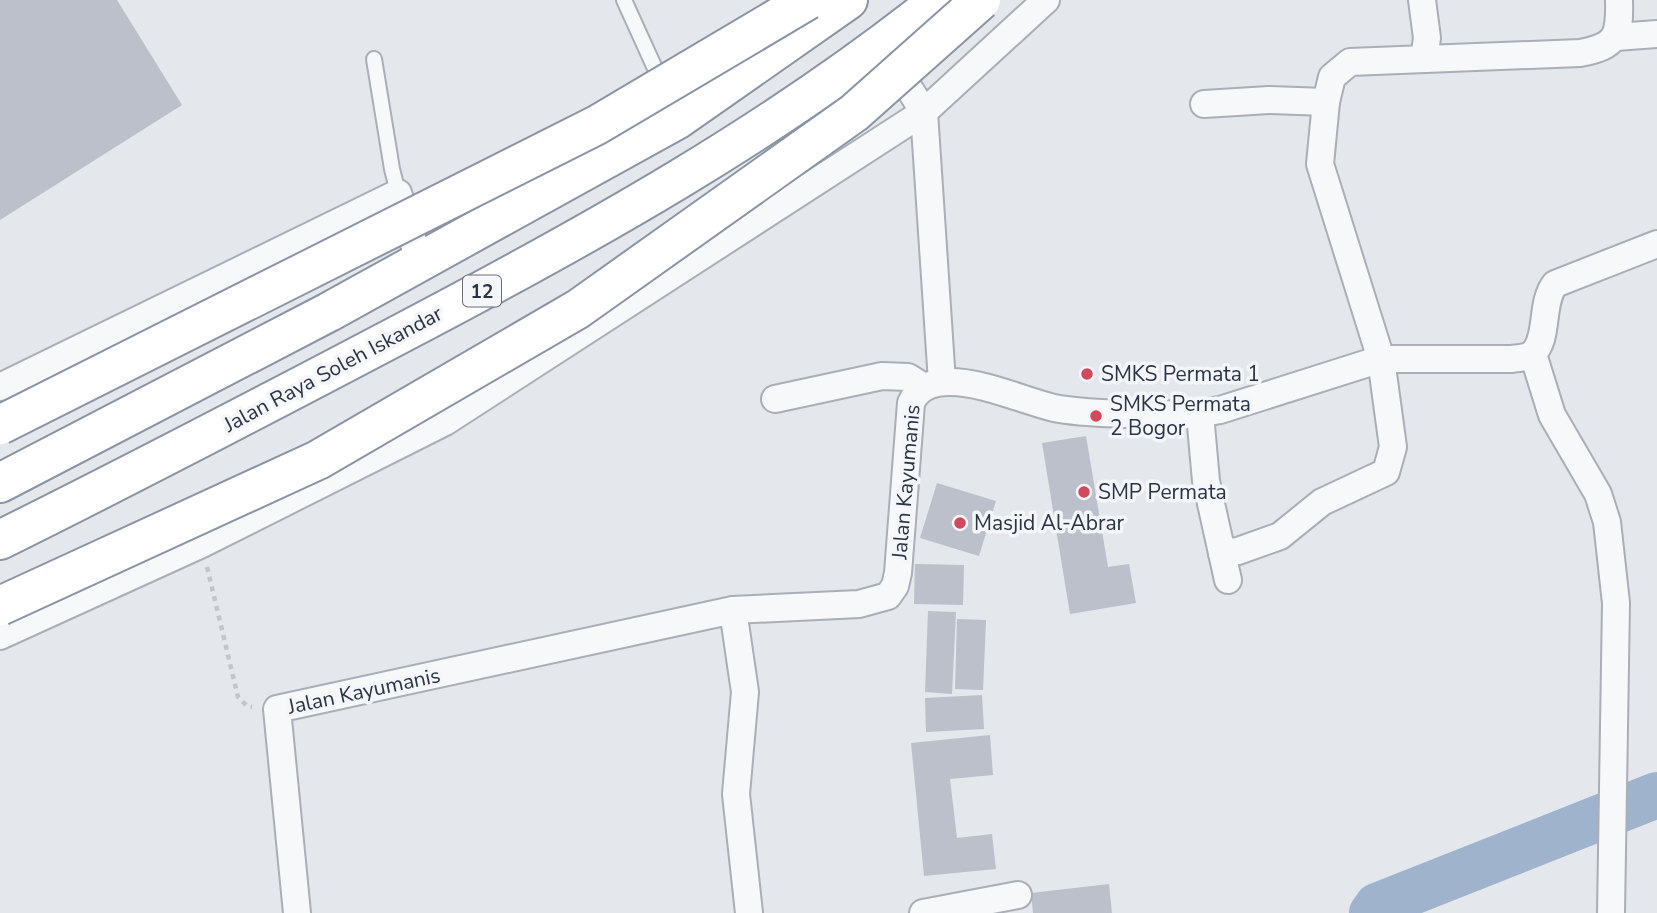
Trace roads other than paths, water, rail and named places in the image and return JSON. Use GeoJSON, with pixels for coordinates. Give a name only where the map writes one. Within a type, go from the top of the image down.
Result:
{"type":"FeatureCollection","features":[{"type":"Feature","properties":{"kind":"highway"},"geometry":{"type":"LineString","coordinates":[[0,425],[597,125],[808,0]]}},
{"type":"Feature","properties":{"kind":"highway"},"geometry":{"type":"LineString","coordinates":[[0,483],[329,312],[848,0]]}},
{"type":"Feature","properties":{"kind":"highway","name":"Jalan Raya Soleh Iskandar"},"geometry":{"type":"LineString","coordinates":[[0,540],[187,446],[549,256],[719,156],[882,46],[939,0]]}},
{"type":"Feature","properties":{"kind":"highway"},"geometry":{"type":"LineString","coordinates":[[0,606],[318,460],[578,309],[854,113],[981,0]]}},
{"type":"Feature","properties":{"kind":"street"},"geometry":{"type":"LineString","coordinates":[[0,636],[202,544],[445,422],[924,112],[1046,0]]}},
{"type":"Feature","properties":{"kind":"street"},"geometry":{"type":"LineString","coordinates":[[1422,0],[1427,38],[1424,59]]}},
{"type":"Feature","properties":{"kind":"street"},"geometry":{"type":"LineString","coordinates":[[1222,553],[1238,551],[1280,536],[1322,502],[1386,472],[1393,447],[1381,359],[1320,164],[1326,102],[1332,77],[1350,62],[1580,53],[1608,45],[1616,37],[1619,0]]}},
{"type":"Feature","properties":{"kind":"street"},"geometry":{"type":"LineString","coordinates":[[1616,37],[1657,34]]}},
{"type":"Feature","properties":{"kind":"street"},"geometry":{"type":"LineString","coordinates":[[775,399],[882,376],[908,377],[933,385],[924,112],[882,46]]}},
{"type":"Feature","properties":{"kind":"street"},"geometry":{"type":"LineString","coordinates":[[1204,104],[1269,100],[1326,102]]}},
{"type":"Feature","properties":{"kind":"street"},"geometry":{"type":"LineString","coordinates":[[0,387],[398,193],[419,260]]}},
{"type":"Feature","properties":{"kind":"street"},"geometry":{"type":"LineString","coordinates":[[1611,913],[1616,603],[1607,522],[1598,494],[1552,415],[1533,354],[1541,338],[1546,301],[1555,285],[1657,244]]}},
{"type":"Feature","properties":{"kind":"street","name":"Jalan Kayumanis"},"geometry":{"type":"LineString","coordinates":[[297,913],[277,709],[733,610],[859,604],[888,596],[895,586],[898,573],[911,403],[916,393],[933,385],[965,383],[1068,411],[1200,414],[1381,359],[1512,359],[1533,354]]}},
{"type":"Feature","properties":{"kind":"street"},"geometry":{"type":"LineString","coordinates":[[1200,414],[1206,481],[1228,580]]}},
{"type":"Feature","properties":{"kind":"street"},"geometry":{"type":"LineString","coordinates":[[733,610],[745,692],[736,794],[749,913]]}},
{"type":"Feature","properties":{"kind":"street"},"geometry":{"type":"LineString","coordinates":[[923,913],[1018,895]]}},
{"type":"Feature","properties":{"kind":"lane"},"geometry":{"type":"LineString","coordinates":[[624,0],[673,107]]}},
{"type":"Feature","properties":{"kind":"lane"},"geometry":{"type":"LineString","coordinates":[[374,59],[398,193]]}},
{"type":"Feature","properties":{"kind":"waterway"},"geometry":{"type":"LineString","coordinates":[[1372,913],[1377,906],[1657,795]]}},
{"type":"Feature","properties":{"kind":"place","name":"SMKS Permata 1"},"geometry":{"type":"Point","coordinates":[1087,374]}},
{"type":"Feature","properties":{"kind":"place","name":"SMKS Permata 2 Bogor"},"geometry":{"type":"Point","coordinates":[1096,416]}},
{"type":"Feature","properties":{"kind":"place","name":"SMP Permata"},"geometry":{"type":"Point","coordinates":[1084,492]}},
{"type":"Feature","properties":{"kind":"place","name":"Masjid Al-Abrar"},"geometry":{"type":"Point","coordinates":[960,523]}}]}
